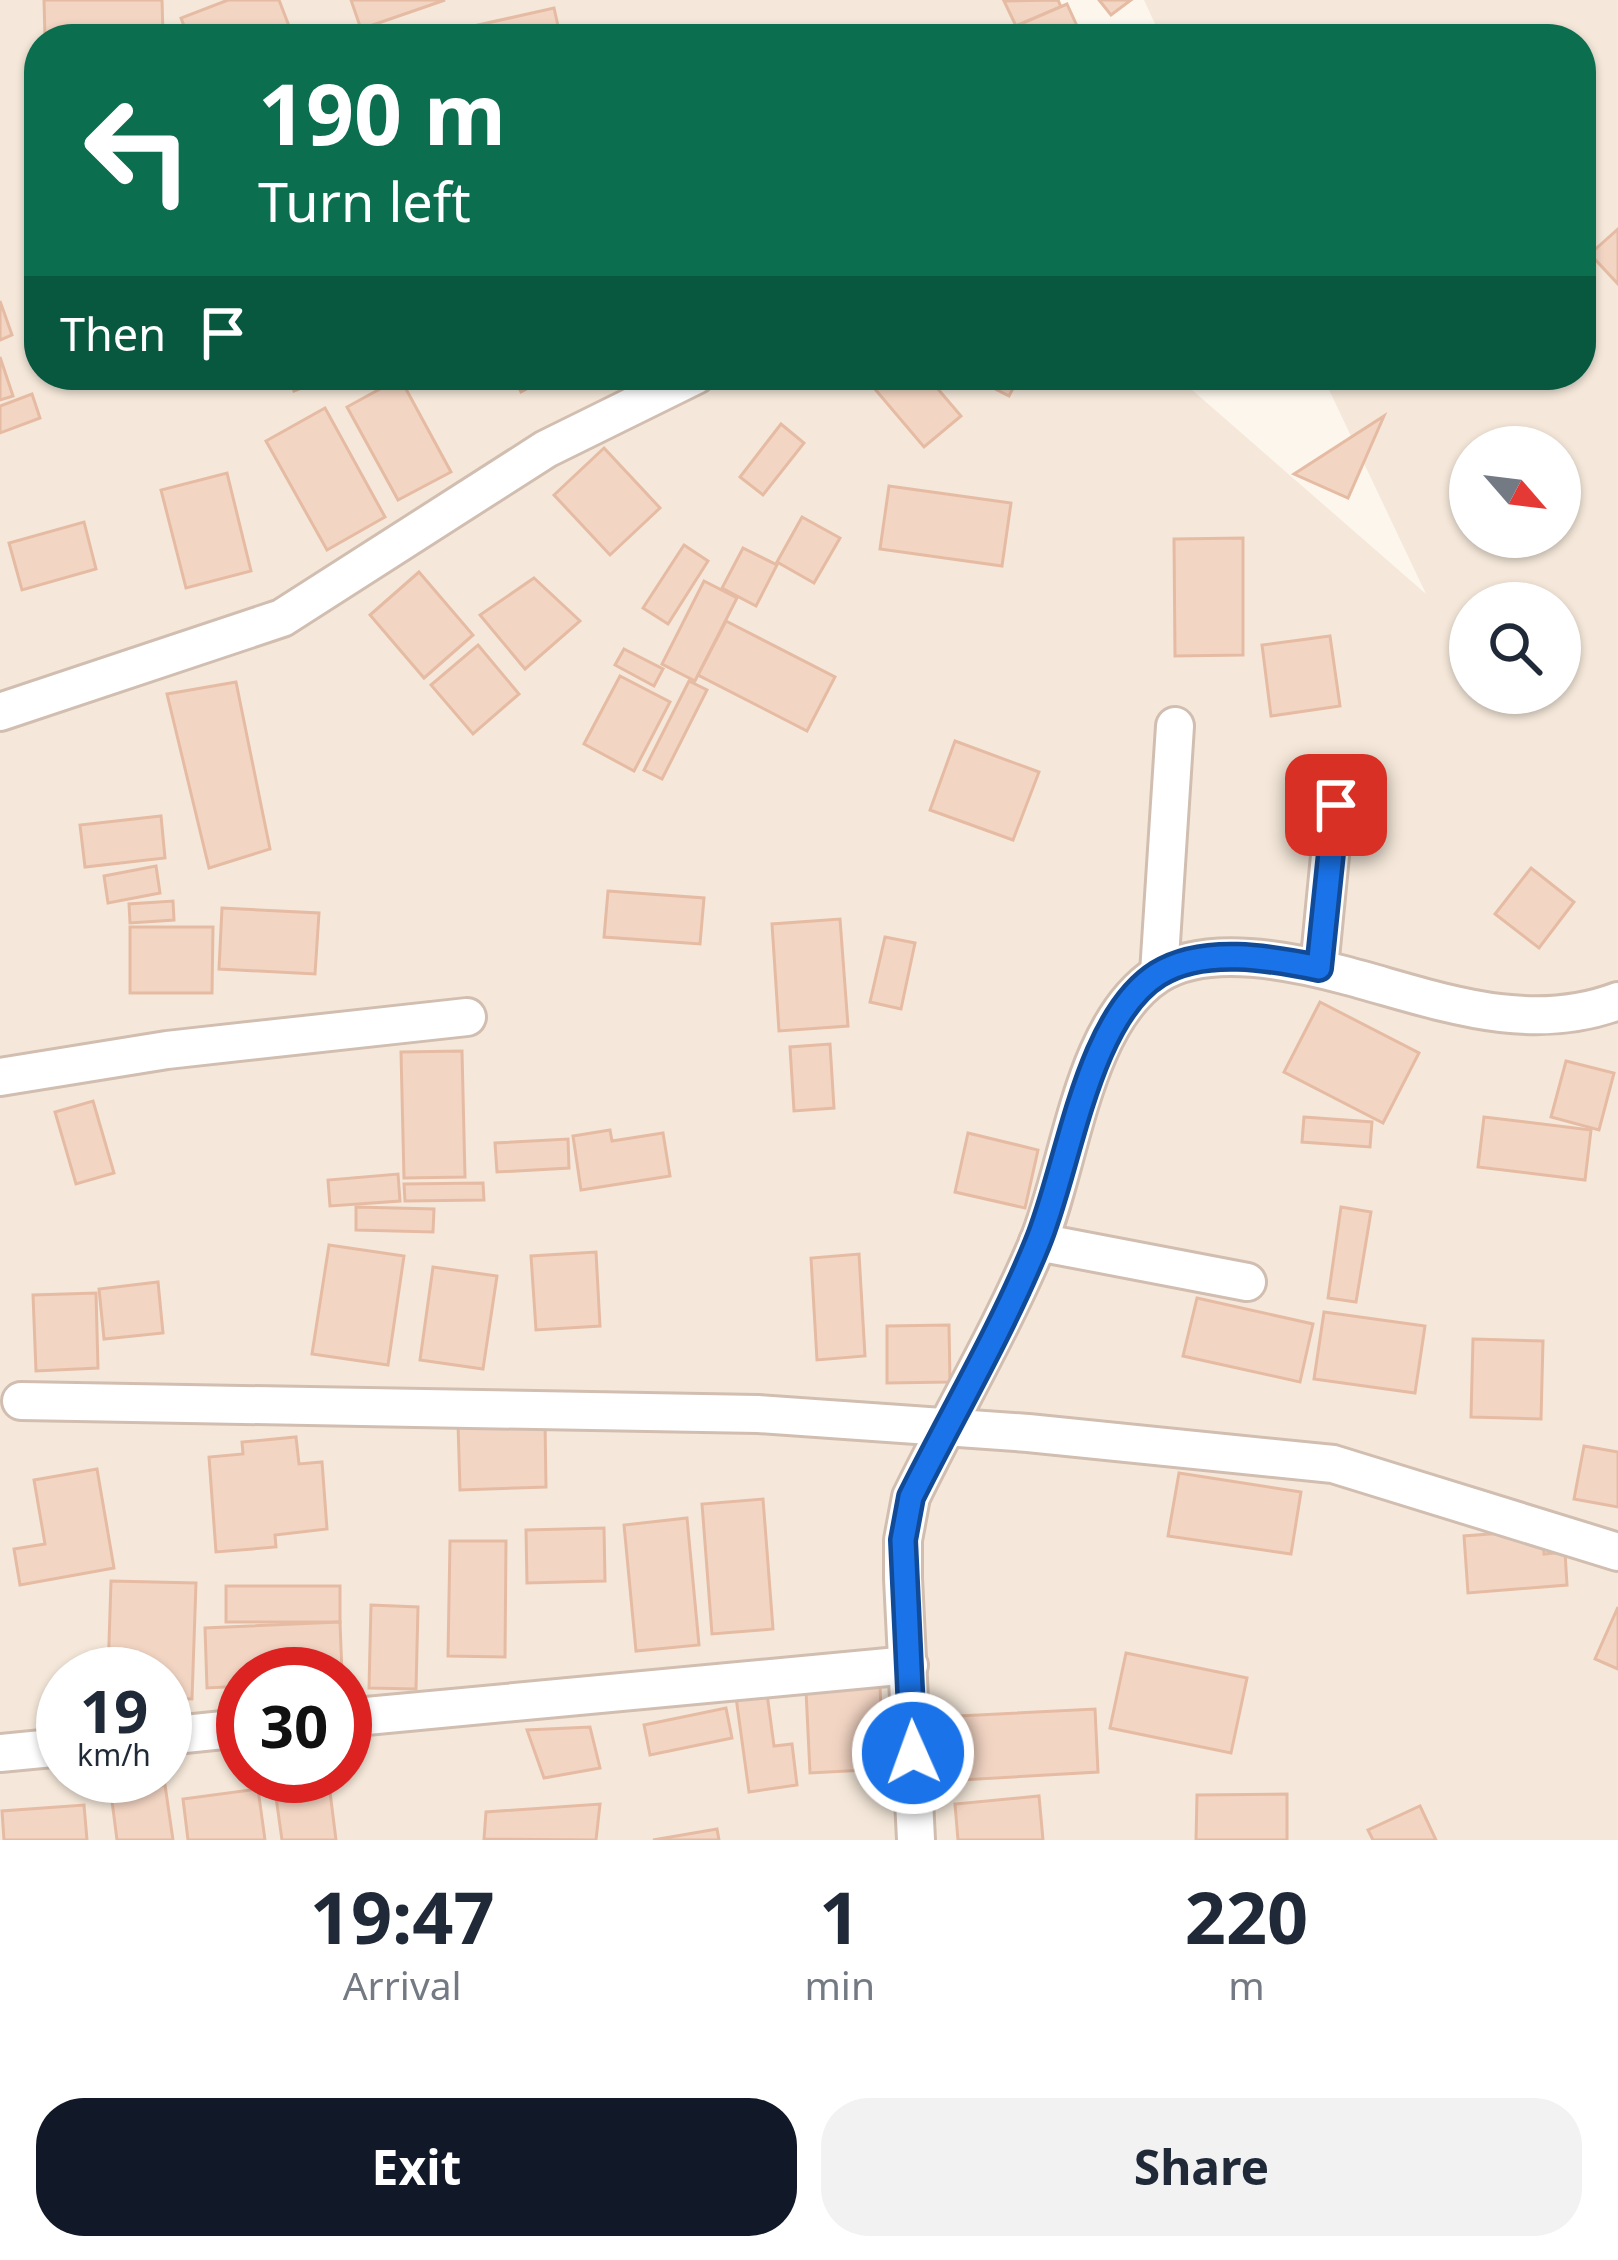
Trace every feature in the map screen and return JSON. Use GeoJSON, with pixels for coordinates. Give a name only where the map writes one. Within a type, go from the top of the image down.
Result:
{"type":"FeatureCollection","features":[{"type":"Feature","properties":{"kind":"street"},"geometry":{"type":"LineString","coordinates":[[0,712],[283,618],[546,449],[666,390]]}},
{"type":"Feature","properties":{"kind":"street"},"geometry":{"type":"LineString","coordinates":[[1159,973],[1175,726]]}},
{"type":"Feature","properties":{"kind":"street"},"geometry":{"type":"LineString","coordinates":[[1319,968],[1336,805]]}},
{"type":"Feature","properties":{"kind":"street"},"geometry":{"type":"LineString","coordinates":[[916,1840],[903,1540],[911,1497],[1038,1243],[1091,1071],[1108,1032],[1130,999],[1159,973],[1214,959],[1268,957],[1498,1016],[1550,1018],[1618,1001]]}},
{"type":"Feature","properties":{"kind":"street"},"geometry":{"type":"LineString","coordinates":[[0,1077],[167,1050],[467,1017]]}},
{"type":"Feature","properties":{"kind":"street"},"geometry":{"type":"LineString","coordinates":[[1038,1243],[1247,1282]]}},
{"type":"Feature","properties":{"kind":"street"},"geometry":{"type":"LineString","coordinates":[[21,1401],[758,1414],[945,1427],[1333,1464],[1618,1552]]}},
{"type":"Feature","properties":{"kind":"street"},"geometry":{"type":"LineString","coordinates":[[372,1715],[909,1665]]}},
{"type":"Feature","properties":{"kind":"street"},"geometry":{"type":"LineString","coordinates":[[0,1753],[36,1750]]}},
{"type":"Feature","properties":{"kind":"shaded area"},"geometry":{"type":"Polygon","coordinates":[[[0,0],[1045,0],[1044,24],[24,24],[24,390],[1192,390],[1426,594],[1329,390],[1596,390],[1596,24],[1155,24],[1144,0],[1618,0],[1618,1840],[0,1840],[0,0]]]}},
{"type":"Feature","properties":{"kind":"building"},"geometry":{"type":"Polygon","coordinates":[[[44,0],[162,0],[163,24],[45,24],[44,0]]]}},
{"type":"Feature","properties":{"kind":"building"},"geometry":{"type":"Polygon","coordinates":[[[228,0],[279,0],[288,24],[183,24],[181,18],[228,0]]]}},
{"type":"Feature","properties":{"kind":"building"},"geometry":{"type":"Polygon","coordinates":[[[351,0],[445,0],[375,24],[359,24],[351,0]]]}},
{"type":"Feature","properties":{"kind":"building"},"geometry":{"type":"Polygon","coordinates":[[[1058,0],[1061,7],[1015,24],[1004,1],[1058,0]]]}},
{"type":"Feature","properties":{"kind":"building"},"geometry":{"type":"Polygon","coordinates":[[[1099,0],[1131,0],[1111,15],[1099,0]]]}},
{"type":"Feature","properties":{"kind":"building"},"geometry":{"type":"Polygon","coordinates":[[[1067,4],[1076,24],[1021,24],[1067,4]]]}},
{"type":"Feature","properties":{"kind":"building"},"geometry":{"type":"Polygon","coordinates":[[[554,8],[558,24],[483,24],[554,8]]]}},
{"type":"Feature","properties":{"kind":"building"},"geometry":{"type":"Polygon","coordinates":[[[1618,229],[1618,284],[1596,260],[1596,249],[1618,229]]]}},
{"type":"Feature","properties":{"kind":"building"},"geometry":{"type":"Polygon","coordinates":[[[0,301],[12,335],[0,340],[0,301]]]}},
{"type":"Feature","properties":{"kind":"building"},"geometry":{"type":"Polygon","coordinates":[[[0,357],[13,396],[0,400],[0,357]]]}},
{"type":"Feature","properties":{"kind":"building"},"geometry":{"type":"Polygon","coordinates":[[[378,390],[407,390],[451,472],[398,500],[347,407],[378,390]]]}},
{"type":"Feature","properties":{"kind":"building"},"geometry":{"type":"Polygon","coordinates":[[[876,390],[939,390],[961,416],[924,447],[876,390]]]}},
{"type":"Feature","properties":{"kind":"building"},"geometry":{"type":"Polygon","coordinates":[[[32,394],[40,418],[0,433],[0,406],[32,394]]]}},
{"type":"Feature","properties":{"kind":"building"},"geometry":{"type":"Polygon","coordinates":[[[325,408],[385,517],[327,550],[266,441],[325,408]]]}},
{"type":"Feature","properties":{"kind":"building"},"geometry":{"type":"Polygon","coordinates":[[[1384,416],[1348,498],[1294,474],[1384,416]]]}},
{"type":"Feature","properties":{"kind":"building"},"geometry":{"type":"Polygon","coordinates":[[[781,424],[804,443],[763,495],[740,477],[781,424]]]}},
{"type":"Feature","properties":{"kind":"building"},"geometry":{"type":"Polygon","coordinates":[[[604,448],[660,508],[610,555],[554,495],[604,448]]]}},
{"type":"Feature","properties":{"kind":"building"},"geometry":{"type":"Polygon","coordinates":[[[227,473],[251,571],[186,588],[161,490],[227,473]]]}},
{"type":"Feature","properties":{"kind":"building"},"geometry":{"type":"Polygon","coordinates":[[[889,486],[1011,503],[1002,566],[880,549],[889,486]]]}},
{"type":"Feature","properties":{"kind":"building"},"geometry":{"type":"Polygon","coordinates":[[[802,517],[840,538],[814,583],[777,562],[802,517]]]}},
{"type":"Feature","properties":{"kind":"building"},"geometry":{"type":"Polygon","coordinates":[[[84,522],[96,569],[22,590],[9,543],[84,522]]]}},
{"type":"Feature","properties":{"kind":"building"},"geometry":{"type":"Polygon","coordinates":[[[1243,538],[1243,655],[1175,656],[1174,539],[1243,538]]]}},
{"type":"Feature","properties":{"kind":"building"},"geometry":{"type":"Polygon","coordinates":[[[684,545],[708,561],[668,624],[643,608],[684,545]]]}},
{"type":"Feature","properties":{"kind":"building"},"geometry":{"type":"Polygon","coordinates":[[[743,548],[777,565],[756,606],[722,588],[743,548]]]}},
{"type":"Feature","properties":{"kind":"building"},"geometry":{"type":"Polygon","coordinates":[[[419,572],[473,635],[424,678],[370,615],[419,572]]]}},
{"type":"Feature","properties":{"kind":"building"},"geometry":{"type":"Polygon","coordinates":[[[534,578],[580,621],[525,669],[480,615],[534,578]]]}},
{"type":"Feature","properties":{"kind":"building"},"geometry":{"type":"Polygon","coordinates":[[[704,581],[737,598],[695,681],[662,664],[704,581]]]}},
{"type":"Feature","properties":{"kind":"building"},"geometry":{"type":"Polygon","coordinates":[[[726,621],[835,677],[807,731],[698,675],[726,621]]]}},
{"type":"Feature","properties":{"kind":"building"},"geometry":{"type":"Polygon","coordinates":[[[1330,636],[1340,706],[1271,716],[1262,645],[1330,636]]]}},
{"type":"Feature","properties":{"kind":"building"},"geometry":{"type":"Polygon","coordinates":[[[478,645],[519,694],[473,734],[431,685],[478,645]]]}},
{"type":"Feature","properties":{"kind":"building"},"geometry":{"type":"Polygon","coordinates":[[[624,649],[663,669],[654,686],[615,665],[624,649]]]}},
{"type":"Feature","properties":{"kind":"building"},"geometry":{"type":"Polygon","coordinates":[[[620,676],[670,702],[634,771],[584,744],[620,676]]]}},
{"type":"Feature","properties":{"kind":"building"},"geometry":{"type":"Polygon","coordinates":[[[689,681],[707,690],[662,779],[644,770],[689,681]]]}},
{"type":"Feature","properties":{"kind":"building"},"geometry":{"type":"Polygon","coordinates":[[[236,682],[270,849],[209,868],[167,694],[236,682]]]}},
{"type":"Feature","properties":{"kind":"building"},"geometry":{"type":"Polygon","coordinates":[[[955,741],[1039,772],[1013,840],[930,810],[955,741]]]}},
{"type":"Feature","properties":{"kind":"building"},"geometry":{"type":"Polygon","coordinates":[[[161,816],[165,858],[85,867],[80,825],[161,816]]]}},
{"type":"Feature","properties":{"kind":"building"},"geometry":{"type":"Polygon","coordinates":[[[156,866],[160,893],[108,903],[104,876],[156,866]]]}},
{"type":"Feature","properties":{"kind":"building"},"geometry":{"type":"Polygon","coordinates":[[[1531,868],[1574,902],[1539,948],[1495,914],[1531,868]]]}},
{"type":"Feature","properties":{"kind":"building"},"geometry":{"type":"Polygon","coordinates":[[[608,891],[704,898],[700,944],[604,937],[608,891]]]}},
{"type":"Feature","properties":{"kind":"building"},"geometry":{"type":"Polygon","coordinates":[[[173,901],[174,920],[130,923],[129,904],[173,901]]]}},
{"type":"Feature","properties":{"kind":"building"},"geometry":{"type":"Polygon","coordinates":[[[222,908],[319,913],[315,974],[219,969],[222,908]]]}},
{"type":"Feature","properties":{"kind":"building"},"geometry":{"type":"Polygon","coordinates":[[[840,919],[848,1026],[779,1031],[772,924],[840,919]]]}},
{"type":"Feature","properties":{"kind":"building"},"geometry":{"type":"Polygon","coordinates":[[[130,927],[213,927],[212,993],[130,993],[130,927]]]}},
{"type":"Feature","properties":{"kind":"building"},"geometry":{"type":"Polygon","coordinates":[[[885,937],[915,943],[901,1009],[870,1002],[885,937]]]}},
{"type":"Feature","properties":{"kind":"building"},"geometry":{"type":"Polygon","coordinates":[[[1320,1002],[1419,1053],[1383,1123],[1284,1072],[1320,1002]]]}},
{"type":"Feature","properties":{"kind":"building"},"geometry":{"type":"Polygon","coordinates":[[[830,1044],[834,1108],[794,1111],[790,1047],[830,1044]]]}},
{"type":"Feature","properties":{"kind":"building"},"geometry":{"type":"Polygon","coordinates":[[[462,1051],[465,1177],[404,1178],[401,1052],[462,1051]]]}},
{"type":"Feature","properties":{"kind":"building"},"geometry":{"type":"Polygon","coordinates":[[[1566,1061],[1614,1073],[1599,1130],[1551,1117],[1566,1061]]]}},
{"type":"Feature","properties":{"kind":"building"},"geometry":{"type":"Polygon","coordinates":[[[93,1101],[114,1173],[76,1184],[55,1112],[93,1101]]]}},
{"type":"Feature","properties":{"kind":"building"},"geometry":{"type":"Polygon","coordinates":[[[1304,1117],[1372,1122],[1370,1147],[1302,1142],[1304,1117]]]}},
{"type":"Feature","properties":{"kind":"building"},"geometry":{"type":"Polygon","coordinates":[[[1484,1117],[1591,1130],[1585,1180],[1478,1167],[1484,1117]]]}},
{"type":"Feature","properties":{"kind":"building"},"geometry":{"type":"Polygon","coordinates":[[[610,1130],[612,1141],[663,1133],[670,1176],[581,1190],[573,1136],[610,1130]]]}},
{"type":"Feature","properties":{"kind":"building"},"geometry":{"type":"Polygon","coordinates":[[[968,1133],[1038,1150],[1025,1208],[955,1192],[968,1133]]]}},
{"type":"Feature","properties":{"kind":"building"},"geometry":{"type":"Polygon","coordinates":[[[568,1139],[569,1168],[497,1172],[495,1143],[568,1139]]]}},
{"type":"Feature","properties":{"kind":"building"},"geometry":{"type":"Polygon","coordinates":[[[398,1174],[400,1201],[330,1206],[328,1180],[398,1174]]]}},
{"type":"Feature","properties":{"kind":"building"},"geometry":{"type":"Polygon","coordinates":[[[483,1183],[484,1200],[405,1201],[404,1184],[483,1183]]]}},
{"type":"Feature","properties":{"kind":"building"},"geometry":{"type":"Polygon","coordinates":[[[356,1207],[434,1209],[433,1232],[356,1230],[356,1207]]]}},
{"type":"Feature","properties":{"kind":"building"},"geometry":{"type":"Polygon","coordinates":[[[1341,1207],[1371,1212],[1356,1302],[1328,1298],[1341,1207]]]}},
{"type":"Feature","properties":{"kind":"building"},"geometry":{"type":"Polygon","coordinates":[[[329,1245],[404,1256],[388,1365],[312,1354],[329,1245]]]}},
{"type":"Feature","properties":{"kind":"building"},"geometry":{"type":"Polygon","coordinates":[[[596,1252],[600,1326],[536,1330],[531,1256],[596,1252]]]}},
{"type":"Feature","properties":{"kind":"building"},"geometry":{"type":"Polygon","coordinates":[[[859,1254],[865,1356],[817,1360],[811,1258],[859,1254]]]}},
{"type":"Feature","properties":{"kind":"building"},"geometry":{"type":"Polygon","coordinates":[[[433,1267],[497,1276],[483,1369],[420,1360],[433,1267]]]}},
{"type":"Feature","properties":{"kind":"building"},"geometry":{"type":"Polygon","coordinates":[[[158,1282],[163,1333],[104,1339],[99,1289],[158,1282]]]}},
{"type":"Feature","properties":{"kind":"building"},"geometry":{"type":"Polygon","coordinates":[[[96,1293],[98,1368],[36,1371],[33,1295],[96,1293]]]}},
{"type":"Feature","properties":{"kind":"building"},"geometry":{"type":"Polygon","coordinates":[[[1197,1298],[1313,1324],[1300,1382],[1183,1356],[1197,1298]]]}},
{"type":"Feature","properties":{"kind":"building"},"geometry":{"type":"Polygon","coordinates":[[[1324,1312],[1425,1326],[1415,1393],[1314,1379],[1324,1312]]]}},
{"type":"Feature","properties":{"kind":"building"},"geometry":{"type":"Polygon","coordinates":[[[949,1325],[950,1382],[887,1383],[887,1326],[949,1325]]]}},
{"type":"Feature","properties":{"kind":"building"},"geometry":{"type":"Polygon","coordinates":[[[1473,1339],[1543,1341],[1541,1419],[1471,1417],[1473,1339]]]}},
{"type":"Feature","properties":{"kind":"building"},"geometry":{"type":"Polygon","coordinates":[[[545,1421],[546,1487],[460,1490],[458,1424],[545,1421]]]}},
{"type":"Feature","properties":{"kind":"building"},"geometry":{"type":"Polygon","coordinates":[[[296,1437],[299,1464],[322,1462],[327,1529],[275,1535],[276,1547],[216,1552],[209,1457],[243,1454],[242,1442],[296,1437]]]}},
{"type":"Feature","properties":{"kind":"building"},"geometry":{"type":"Polygon","coordinates":[[[1584,1446],[1618,1452],[1618,1507],[1574,1499],[1584,1446]]]}},
{"type":"Feature","properties":{"kind":"building"},"geometry":{"type":"Polygon","coordinates":[[[97,1469],[114,1568],[20,1585],[14,1549],[45,1544],[34,1480],[97,1469]]]}},
{"type":"Feature","properties":{"kind":"building"},"geometry":{"type":"Polygon","coordinates":[[[1179,1473],[1301,1492],[1291,1554],[1168,1536],[1179,1473]]]}},
{"type":"Feature","properties":{"kind":"building"},"geometry":{"type":"Polygon","coordinates":[[[763,1499],[773,1629],[712,1634],[702,1504],[763,1499]]]}},
{"type":"Feature","properties":{"kind":"building"},"geometry":{"type":"Polygon","coordinates":[[[687,1518],[699,1645],[636,1651],[624,1525],[687,1518]]]}},
{"type":"Feature","properties":{"kind":"building"},"geometry":{"type":"Polygon","coordinates":[[[604,1528],[605,1581],[527,1583],[526,1530],[604,1528]]]}},
{"type":"Feature","properties":{"kind":"building"},"geometry":{"type":"Polygon","coordinates":[[[1542,1530],[1544,1554],[1565,1552],[1567,1585],[1468,1593],[1464,1536],[1542,1530]]]}},
{"type":"Feature","properties":{"kind":"building"},"geometry":{"type":"Polygon","coordinates":[[[450,1541],[506,1541],[505,1657],[448,1656],[450,1541]]]}},
{"type":"Feature","properties":{"kind":"building"},"geometry":{"type":"Polygon","coordinates":[[[111,1581],[196,1583],[192,1699],[192,1647],[109,1647],[111,1581]]]}},
{"type":"Feature","properties":{"kind":"building"},"geometry":{"type":"Polygon","coordinates":[[[226,1586],[340,1586],[340,1622],[226,1622],[226,1586]]]}},
{"type":"Feature","properties":{"kind":"building"},"geometry":{"type":"Polygon","coordinates":[[[371,1605],[418,1607],[416,1689],[372,1688],[371,1605]]]}},
{"type":"Feature","properties":{"kind":"building"},"geometry":{"type":"Polygon","coordinates":[[[1618,1607],[1618,1669],[1595,1659],[1618,1607]]]}},
{"type":"Feature","properties":{"kind":"building"},"geometry":{"type":"Polygon","coordinates":[[[340,1622],[341,1647],[216,1647],[216,1688],[207,1688],[205,1628],[340,1622]]]}},
{"type":"Feature","properties":{"kind":"building"},"geometry":{"type":"Polygon","coordinates":[[[1126,1653],[1247,1678],[1231,1753],[1110,1728],[1126,1653]]]}},
{"type":"Feature","properties":{"kind":"building"},"geometry":{"type":"Polygon","coordinates":[[[766,1686],[774,1746],[792,1744],[797,1785],[749,1792],[735,1690],[766,1686]]]}},
{"type":"Feature","properties":{"kind":"building"},"geometry":{"type":"Polygon","coordinates":[[[880,1687],[884,1769],[810,1773],[806,1691],[880,1687]]]}},
{"type":"Feature","properties":{"kind":"building"},"geometry":{"type":"Polygon","coordinates":[[[726,1708],[732,1738],[650,1755],[644,1725],[726,1708]]]}},
{"type":"Feature","properties":{"kind":"building"},"geometry":{"type":"Polygon","coordinates":[[[1095,1709],[1098,1772],[943,1781],[940,1717],[1095,1709]]]}},
{"type":"Feature","properties":{"kind":"building"},"geometry":{"type":"Polygon","coordinates":[[[590,1727],[600,1768],[544,1778],[527,1730],[590,1727]]]}},
{"type":"Feature","properties":{"kind":"building"},"geometry":{"type":"Polygon","coordinates":[[[1287,1794],[1287,1840],[1196,1840],[1197,1795],[1287,1794]]]}},
{"type":"Feature","properties":{"kind":"building"},"geometry":{"type":"Polygon","coordinates":[[[216,1795],[216,1803],[260,1803],[265,1840],[188,1840],[183,1803],[192,1803],[192,1798],[216,1795]]]}},
{"type":"Feature","properties":{"kind":"building"},"geometry":{"type":"Polygon","coordinates":[[[1039,1796],[1043,1840],[958,1840],[955,1804],[1039,1796]]]}},
{"type":"Feature","properties":{"kind":"building"},"geometry":{"type":"Polygon","coordinates":[[[112,1803],[168,1803],[173,1840],[117,1840],[112,1803]]]}},
{"type":"Feature","properties":{"kind":"building"},"geometry":{"type":"Polygon","coordinates":[[[277,1803],[331,1803],[336,1840],[282,1840],[277,1803]]]}},
{"type":"Feature","properties":{"kind":"building"},"geometry":{"type":"Polygon","coordinates":[[[600,1804],[596,1840],[484,1839],[486,1812],[600,1804]]]}},
{"type":"Feature","properties":{"kind":"building"},"geometry":{"type":"Polygon","coordinates":[[[84,1805],[87,1840],[4,1840],[2,1811],[84,1805]]]}},
{"type":"Feature","properties":{"kind":"building"},"geometry":{"type":"Polygon","coordinates":[[[1420,1806],[1436,1840],[1373,1840],[1368,1830],[1420,1806]]]}},
{"type":"Feature","properties":{"kind":"building"},"geometry":{"type":"Polygon","coordinates":[[[717,1829],[719,1840],[653,1840],[717,1829]]]}},
{"type":"Feature","properties":{"kind":"route"},"geometry":{"type":"LineString","coordinates":[[913,1753],[903,1578],[903,1540],[911,1497],[1038,1243],[1091,1071],[1108,1032],[1130,999],[1159,973],[1186,964],[1268,957],[1319,968],[1336,805]]}}]}
